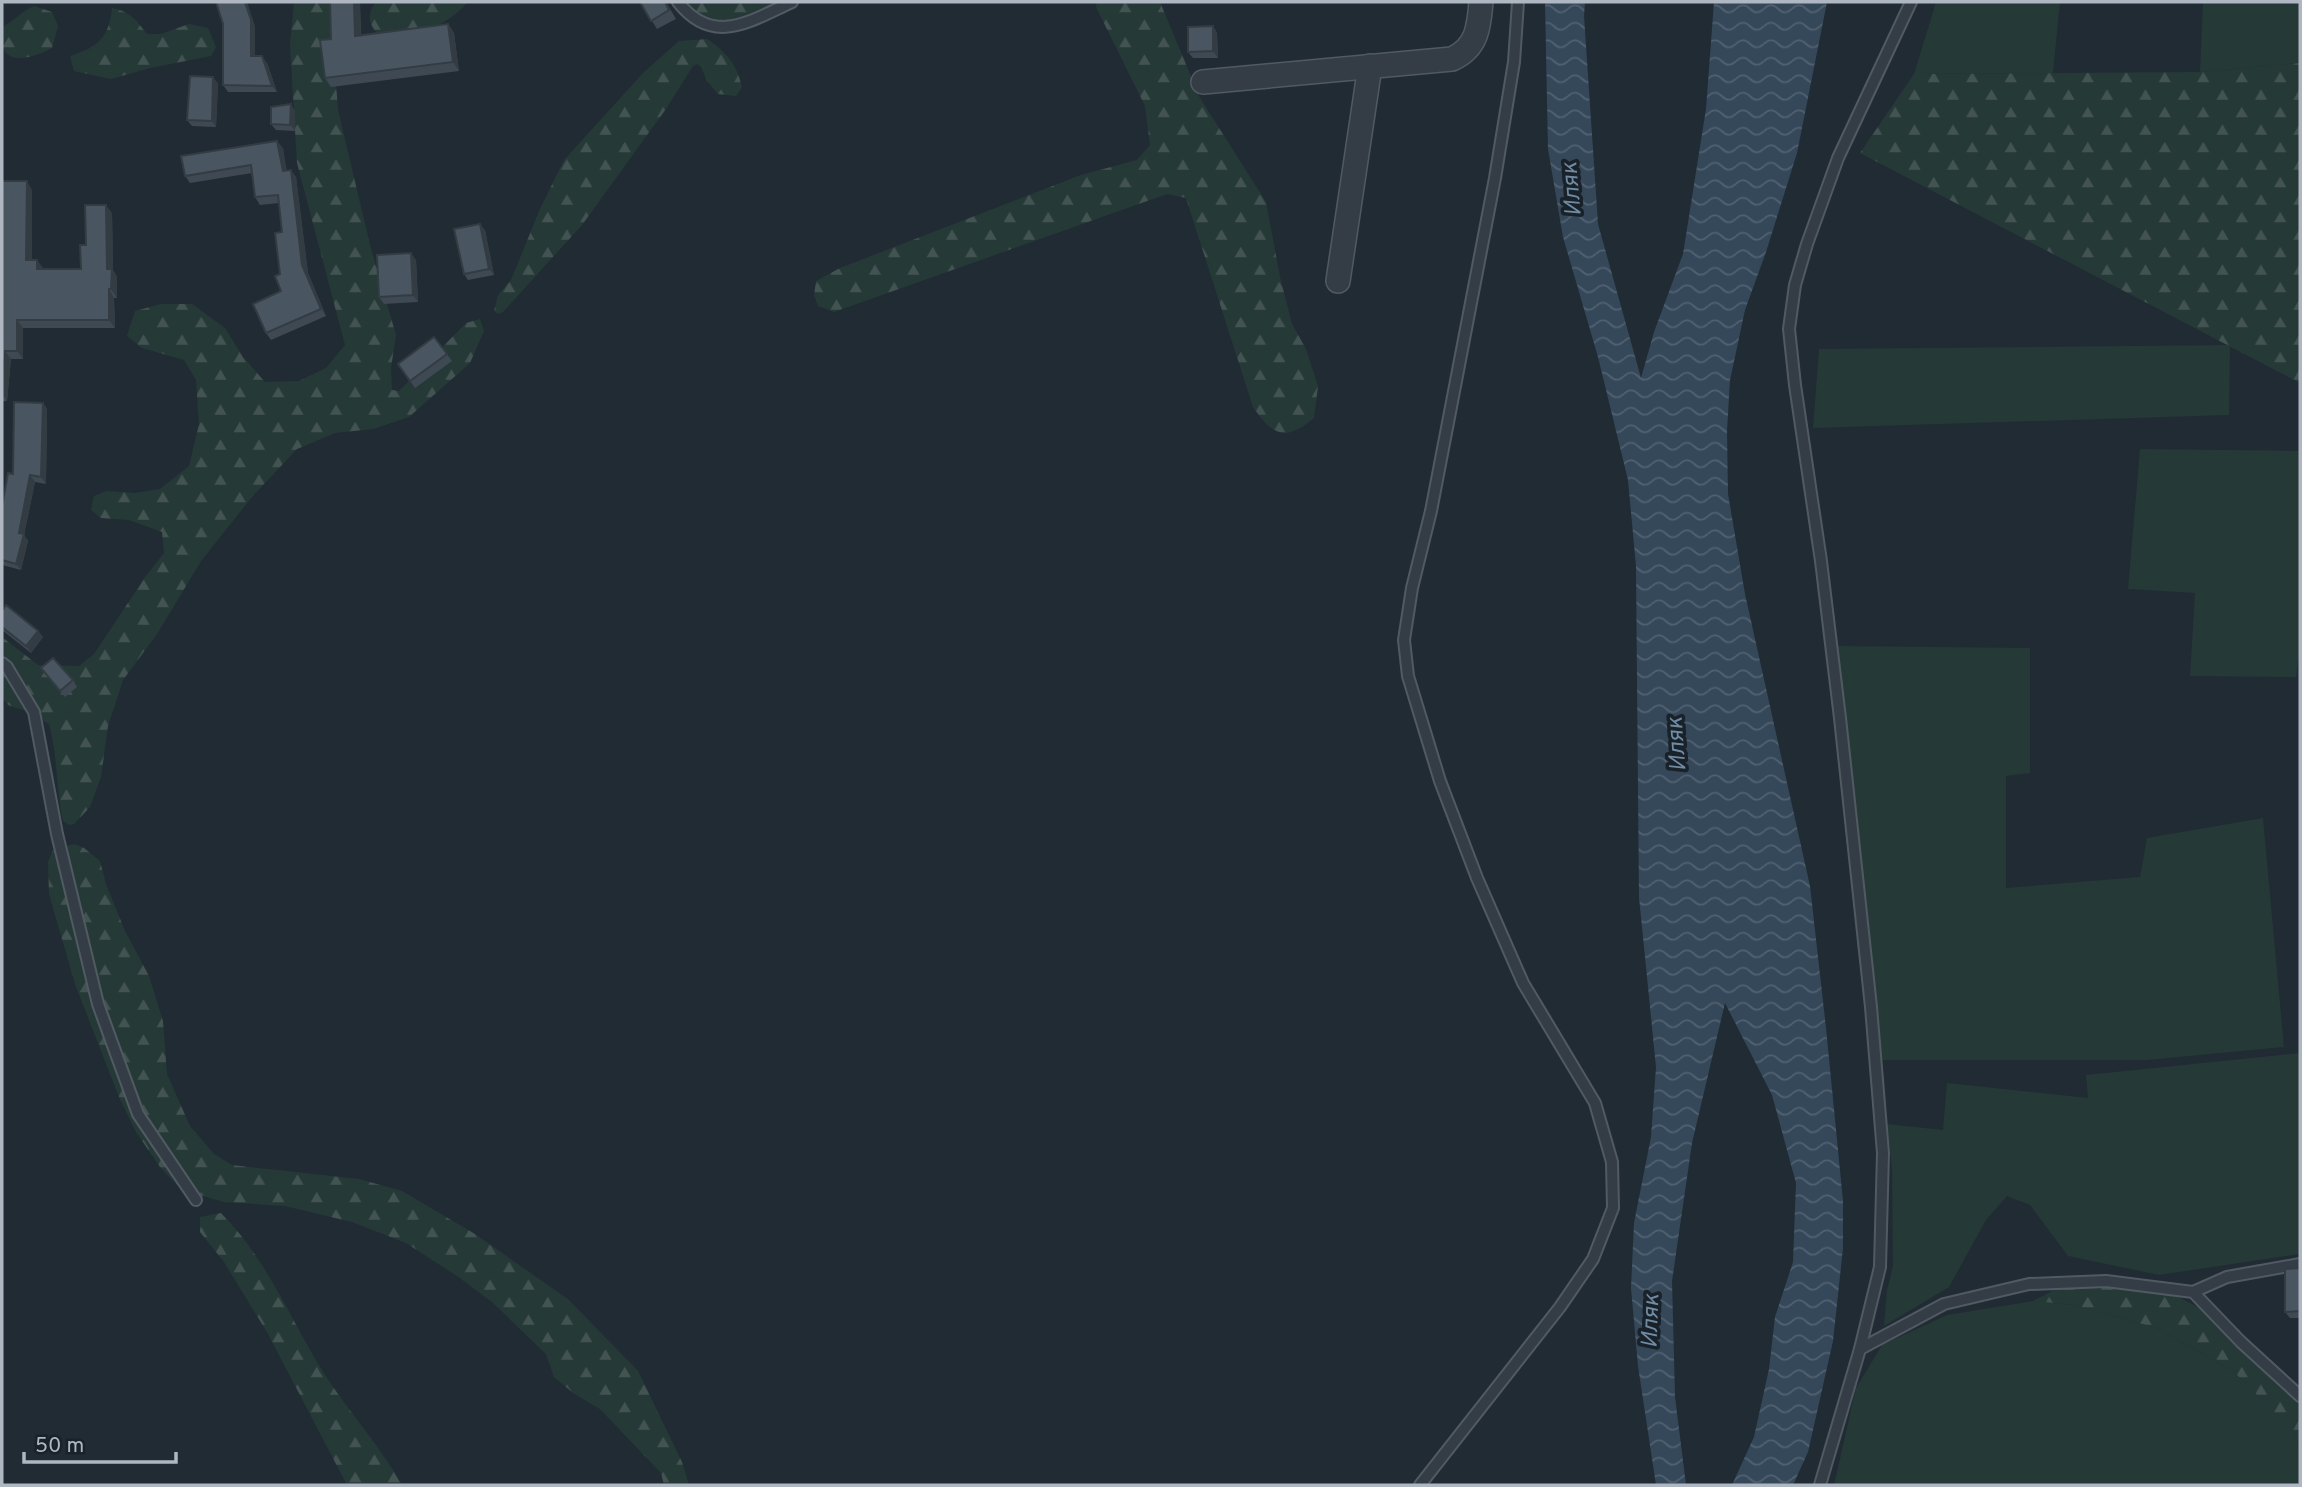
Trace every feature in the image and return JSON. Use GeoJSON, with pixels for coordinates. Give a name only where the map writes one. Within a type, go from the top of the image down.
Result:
{"type":"FeatureCollection","features":[{"type":"Feature","properties":{"kind":"street"},"geometry":{"type":"LineString","coordinates":[[1203,82],[1452,59],[1466,51],[1479,29],[1481,2]]}},
{"type":"Feature","properties":{"kind":"street"},"geometry":{"type":"LineString","coordinates":[[1338,281],[1370,66]]}},
{"type":"Feature","properties":{"kind":"lane"},"geometry":{"type":"LineString","coordinates":[[678,2],[687,14],[708,27],[732,27],[792,2]]}},
{"type":"Feature","properties":{"kind":"lane"},"geometry":{"type":"LineString","coordinates":[[1420,1485],[1560,1307],[1593,1259],[1613,1208],[1612,1162],[1595,1103],[1523,984],[1477,878],[1440,781],[1408,676],[1404,640],[1412,588],[1431,510],[1495,178],[1514,62],[1518,2]]}},
{"type":"Feature","properties":{"kind":"lane"},"geometry":{"type":"LineString","coordinates":[[1820,1485],[1860,1349],[1880,1267],[1883,1153],[1871,1007],[1840,718],[1789,329],[1795,285],[1838,158],[1911,2]]}},
{"type":"Feature","properties":{"kind":"lane"},"geometry":{"type":"LineString","coordinates":[[2,663],[34,712],[69,885],[98,1004],[138,1114],[196,1200]]}},
{"type":"Feature","properties":{"kind":"lane"},"geometry":{"type":"LineString","coordinates":[[1860,1349],[1944,1304],[2028,1284],[2106,1280],[2193,1292],[2227,1277],[2300,1264]]}},
{"type":"Feature","properties":{"kind":"lane"},"geometry":{"type":"LineString","coordinates":[[2193,1292],[2241,1342],[2300,1396]]}},
{"type":"Feature","properties":{"kind":"green space"},"geometry":{"type":"Polygon","coordinates":[[[294,2],[330,2],[338,110],[370,245],[396,335],[391,368],[392,390],[399,391],[466,323],[480,319],[484,331],[470,363],[409,417],[373,429],[335,433],[297,449],[252,497],[201,561],[157,634],[123,680],[108,726],[101,777],[90,807],[74,824],[69,825],[63,821],[49,724],[8,704],[2,695],[2,637],[38,665],[79,666],[94,654],[164,553],[162,532],[129,520],[101,518],[91,510],[94,496],[107,491],[135,493],[160,489],[189,466],[199,424],[196,380],[184,360],[142,348],[127,336],[135,311],[161,304],[192,304],[225,328],[243,357],[265,382],[299,381],[326,368],[345,345],[297,163],[290,45],[294,2]]]}},
{"type":"Feature","properties":{"kind":"green space"},"geometry":{"type":"Polygon","coordinates":[[[376,2],[468,2],[447,20],[427,29],[377,33],[370,18],[376,2]]]}},
{"type":"Feature","properties":{"kind":"green space"},"geometry":{"type":"Polygon","coordinates":[[[669,2],[792,2],[757,26],[723,31],[693,21],[669,2]]]}},
{"type":"Feature","properties":{"kind":"green space"},"geometry":{"type":"Polygon","coordinates":[[[1095,2],[1160,2],[1200,98],[1266,202],[1292,324],[1306,349],[1318,386],[1314,418],[1304,426],[1287,433],[1273,430],[1253,407],[1186,198],[1167,194],[834,312],[818,306],[814,295],[816,281],[840,268],[1081,175],[1137,160],[1150,145],[1145,106],[1095,2]]]}},
{"type":"Feature","properties":{"kind":"green space"},"geometry":{"type":"Polygon","coordinates":[[[1936,2],[2060,2],[2053,73],[1914,74],[1936,2]]]}},
{"type":"Feature","properties":{"kind":"green space"},"geometry":{"type":"Polygon","coordinates":[[[2203,2],[2300,2],[2300,63],[2200,72],[2203,2]]]}},
{"type":"Feature","properties":{"kind":"green space"},"geometry":{"type":"Polygon","coordinates":[[[34,6],[52,12],[58,26],[52,48],[24,58],[11,56],[5,52],[2,45],[2,27],[34,6]]]}},
{"type":"Feature","properties":{"kind":"green space"},"geometry":{"type":"Polygon","coordinates":[[[112,8],[128,14],[147,34],[161,34],[189,24],[208,28],[216,47],[211,56],[111,79],[74,71],[70,56],[88,49],[100,40],[108,27],[112,8]]]}},
{"type":"Feature","properties":{"kind":"green space"},"geometry":{"type":"Polygon","coordinates":[[[707,39],[734,65],[742,87],[736,96],[718,94],[707,81],[701,67],[697,64],[693,66],[666,109],[582,225],[503,312],[498,314],[494,311],[498,295],[511,280],[540,209],[564,160],[644,72],[679,41],[707,39]]]}},
{"type":"Feature","properties":{"kind":"green space"},"geometry":{"type":"Polygon","coordinates":[[[2300,63],[2300,383],[1860,153],[1914,74],[2200,72],[2300,63]]]}},
{"type":"Feature","properties":{"kind":"green space"},"geometry":{"type":"Polygon","coordinates":[[[2230,345],[2229,415],[1813,428],[1819,349],[2230,345]]]}},
{"type":"Feature","properties":{"kind":"green space"},"geometry":{"type":"Polygon","coordinates":[[[2140,449],[2300,451],[2300,648],[2296,677],[2190,676],[2195,593],[2128,589],[2140,449]]]}},
{"type":"Feature","properties":{"kind":"green space"},"geometry":{"type":"Polygon","coordinates":[[[1838,646],[2030,648],[2030,773],[2006,776],[2006,888],[2140,877],[2147,838],[2263,818],[2284,1047],[2147,1060],[1881,1060],[1838,646]]]}},
{"type":"Feature","properties":{"kind":"green space"},"geometry":{"type":"Polygon","coordinates":[[[74,844],[84,848],[100,861],[125,931],[149,976],[163,1021],[167,1074],[190,1126],[214,1154],[232,1165],[359,1179],[402,1191],[475,1234],[569,1300],[638,1371],[682,1462],[689,1485],[664,1485],[661,1473],[600,1409],[573,1393],[554,1377],[546,1354],[492,1302],[406,1243],[352,1222],[285,1206],[224,1202],[182,1190],[160,1167],[136,1132],[119,1097],[75,984],[49,894],[48,862],[53,850],[74,844]]]}},
{"type":"Feature","properties":{"kind":"green space"},"geometry":{"type":"Polygon","coordinates":[[[2300,1053],[2300,1254],[2159,1275],[2068,1256],[2030,1205],[2007,1196],[1986,1220],[1949,1287],[1884,1326],[1887,1290],[1893,1266],[1892,1169],[1887,1124],[1943,1130],[1947,1083],[2088,1098],[2086,1075],[2300,1053]]]}},
{"type":"Feature","properties":{"kind":"green space"},"geometry":{"type":"Polygon","coordinates":[[[221,1213],[252,1250],[325,1375],[402,1485],[347,1485],[268,1334],[224,1262],[200,1232],[200,1217],[221,1213]]]}},
{"type":"Feature","properties":{"kind":"green space"},"geometry":{"type":"Polygon","coordinates":[[[2083,1275],[2115,1276],[2167,1291],[2222,1320],[2300,1394],[2300,1445],[2290,1428],[2233,1371],[2157,1328],[2074,1305],[2033,1301],[2083,1275]]]}},
{"type":"Feature","properties":{"kind":"green space"},"geometry":{"type":"Polygon","coordinates":[[[2033,1301],[2074,1305],[2157,1328],[2233,1371],[2290,1428],[2300,1445],[2300,1485],[1834,1485],[1856,1388],[1882,1345],[1947,1315],[2033,1301]]]}},
{"type":"Feature","properties":{"kind":"water","name":"Иляк"},"geometry":{"type":"Polygon","coordinates":[[[1545,2],[1585,2],[1598,224],[1641,378],[1654,332],[1683,254],[1706,109],[1714,2],[1827,2],[1797,153],[1745,310],[1730,380],[1727,431],[1728,494],[1745,594],[1810,886],[1843,1201],[1843,1248],[1833,1341],[1808,1452],[1793,1485],[1732,1485],[1754,1437],[1769,1369],[1775,1317],[1793,1262],[1796,1183],[1772,1095],[1725,1003],[1692,1143],[1672,1281],[1675,1397],[1686,1485],[1656,1485],[1638,1366],[1631,1288],[1634,1223],[1651,1137],[1656,1067],[1639,897],[1636,566],[1628,480],[1598,357],[1563,237],[1548,149],[1545,2]]]}},
{"type":"Feature","properties":{"kind":"building"},"geometry":{"type":"Polygon","coordinates":[[[216,2],[245,2],[251,20],[251,56],[262,56],[272,86],[223,85],[223,24],[216,2]]]}},
{"type":"Feature","properties":{"kind":"building"},"geometry":{"type":"Polygon","coordinates":[[[330,2],[354,2],[355,36],[448,24],[453,62],[325,78],[320,40],[331,39],[330,2]]]}},
{"type":"Feature","properties":{"kind":"building"},"geometry":{"type":"Polygon","coordinates":[[[640,2],[665,2],[669,10],[651,21],[640,2]]]}},
{"type":"Feature","properties":{"kind":"building"},"geometry":{"type":"Polygon","coordinates":[[[1213,26],[1213,51],[1188,52],[1188,27],[1213,26]]]}},
{"type":"Feature","properties":{"kind":"building"},"geometry":{"type":"Polygon","coordinates":[[[190,76],[213,77],[212,121],[187,120],[190,76]]]}},
{"type":"Feature","properties":{"kind":"building"},"geometry":{"type":"Polygon","coordinates":[[[291,104],[290,125],[271,124],[271,107],[291,104]]]}},
{"type":"Feature","properties":{"kind":"building"},"geometry":{"type":"Polygon","coordinates":[[[277,141],[283,171],[291,170],[302,265],[321,309],[266,333],[253,304],[281,291],[275,276],[280,274],[275,233],[282,232],[278,195],[255,197],[251,165],[185,176],[181,156],[277,141]]]}},
{"type":"Feature","properties":{"kind":"building"},"geometry":{"type":"Polygon","coordinates":[[[2,181],[27,181],[26,260],[37,260],[37,269],[81,269],[80,245],[86,245],[85,205],[106,205],[107,269],[112,269],[109,320],[17,320],[17,351],[5,351],[2,385],[2,181]]]}},
{"type":"Feature","properties":{"kind":"building"},"geometry":{"type":"Polygon","coordinates":[[[480,224],[489,269],[464,274],[454,229],[480,224]]]}},
{"type":"Feature","properties":{"kind":"building"},"geometry":{"type":"Polygon","coordinates":[[[411,253],[413,295],[379,297],[377,255],[411,253]]]}},
{"type":"Feature","properties":{"kind":"building"},"geometry":{"type":"Polygon","coordinates":[[[434,337],[447,354],[410,381],[398,364],[434,337]]]}},
{"type":"Feature","properties":{"kind":"building"},"geometry":{"type":"Polygon","coordinates":[[[14,402],[43,403],[41,477],[30,475],[19,533],[24,534],[16,564],[2,560],[2,506],[8,473],[13,474],[14,402]]]}},
{"type":"Feature","properties":{"kind":"building"},"geometry":{"type":"Polygon","coordinates":[[[6,605],[38,631],[26,646],[2,627],[2,611],[6,605]]]}},
{"type":"Feature","properties":{"kind":"building"},"geometry":{"type":"Polygon","coordinates":[[[53,658],[73,680],[60,691],[41,668],[53,658]]]}},
{"type":"Feature","properties":{"kind":"building"},"geometry":{"type":"Polygon","coordinates":[[[2300,1268],[2300,1311],[2285,1312],[2285,1269],[2300,1268]]]}}]}
